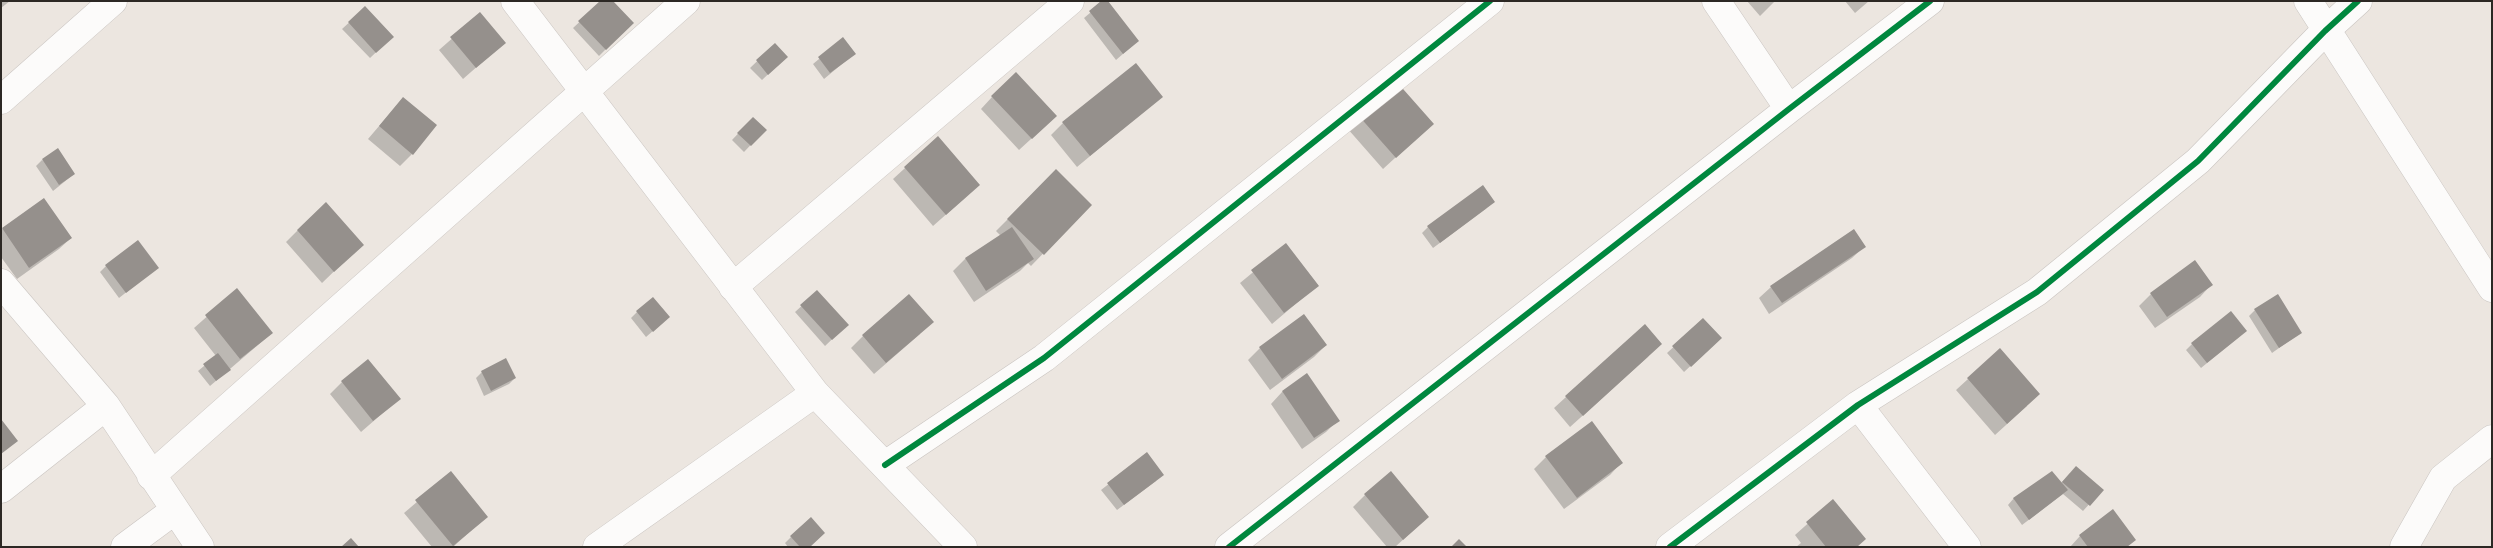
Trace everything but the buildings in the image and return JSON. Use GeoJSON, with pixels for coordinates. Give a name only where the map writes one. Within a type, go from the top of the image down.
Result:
{"type":"FeatureCollection","features":[{"type":"Feature","properties":{"kind":"street"},"geometry":{"type":"LineString","coordinates":[[1,100],[114,1]]}},
{"type":"Feature","properties":{"kind":"street"},"geometry":{"type":"LineString","coordinates":[[515,1],[815,393],[963,547]]}},
{"type":"Feature","properties":{"kind":"street"},"geometry":{"type":"LineString","coordinates":[[151,476],[686,1]]}},
{"type":"Feature","properties":{"kind":"street"},"geometry":{"type":"LineString","coordinates":[[732,286],[1070,1]]}},
{"type":"Feature","properties":{"kind":"street"},"geometry":{"type":"LineString","coordinates":[[885,465],[1044,358],[1490,1]]}},
{"type":"Feature","properties":{"kind":"street"},"geometry":{"type":"LineString","coordinates":[[1716,1],[1789,109]]}},
{"type":"Feature","properties":{"kind":"street"},"geometry":{"type":"LineString","coordinates":[[1229,547],[1930,1]]}},
{"type":"Feature","properties":{"kind":"street"},"geometry":{"type":"LineString","coordinates":[[2308,1],[2492,288]]}},
{"type":"Feature","properties":{"kind":"street"},"geometry":{"type":"LineString","coordinates":[[1670,547],[1858,406],[2037,292],[2198,160],[2325,30],[2358,1]]}},
{"type":"Feature","properties":{"kind":"street"},"geometry":{"type":"LineString","coordinates":[[1,283],[106,406],[200,547]]}},
{"type":"Feature","properties":{"kind":"street"},"geometry":{"type":"LineString","coordinates":[[597,547],[815,393]]}},
{"type":"Feature","properties":{"kind":"street"},"geometry":{"type":"LineString","coordinates":[[1,489],[106,406]]}},
{"type":"Feature","properties":{"kind":"street"},"geometry":{"type":"LineString","coordinates":[[1858,406],[1967,547]]}},
{"type":"Feature","properties":{"kind":"street"},"geometry":{"type":"LineString","coordinates":[[2404,547],[2443,478],[2492,439]]}},
{"type":"Feature","properties":{"kind":"street"},"geometry":{"type":"LineString","coordinates":[[125,547],[175,510]]}},
{"type":"Feature","properties":{"kind":"cycle path"},"geometry":{"type":"LineString","coordinates":[[885,465],[1044,358],[1490,1]]}},
{"type":"Feature","properties":{"kind":"cycle path"},"geometry":{"type":"LineString","coordinates":[[1229,547],[1930,1]]}},
{"type":"Feature","properties":{"kind":"cycle path"},"geometry":{"type":"LineString","coordinates":[[1670,547],[1858,405],[2037,292],[2198,161],[2325,31],[2358,1]]}}]}
